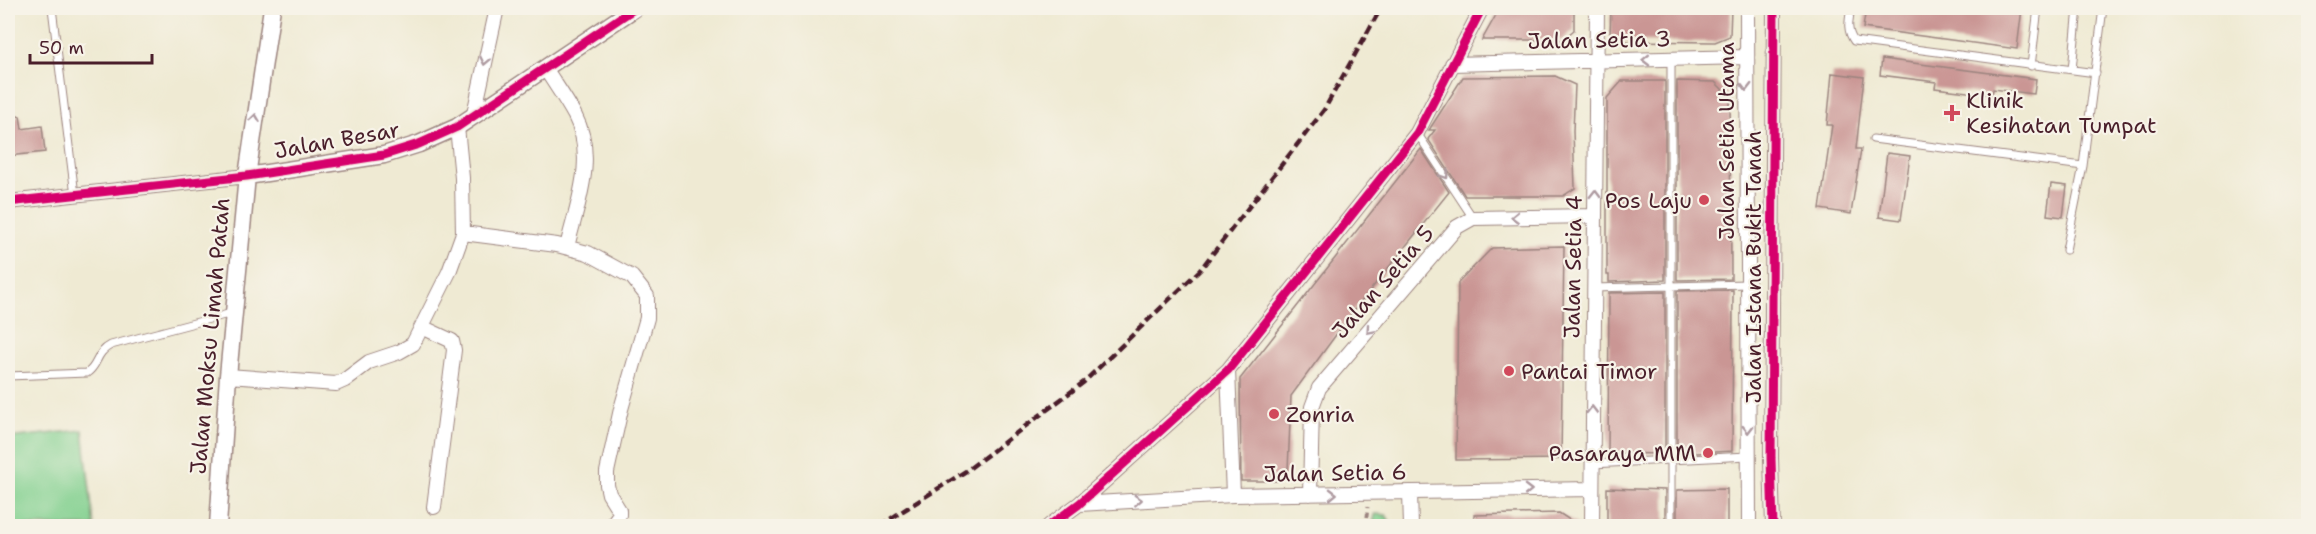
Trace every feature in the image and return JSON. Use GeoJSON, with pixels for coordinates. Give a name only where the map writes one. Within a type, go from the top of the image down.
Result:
{"type":"FeatureCollection","features":[{"type":"Feature","properties":{"kind":"street","name":"Jalan Moksu Limah Patah"},"geometry":{"type":"LineString","coordinates":[[218,526],[228,376],[247,176],[272,8]]}},
{"type":"Feature","properties":{"kind":"street"},"geometry":{"type":"LineString","coordinates":[[474,114],[497,8]]}},
{"type":"Feature","properties":{"kind":"street","name":"Jalan Besar"},"geometry":{"type":"LineString","coordinates":[[8,202],[247,176],[384,155],[410,147],[457,127],[635,8]]}},
{"type":"Feature","properties":{"kind":"street"},"geometry":{"type":"LineString","coordinates":[[1048,526],[1079,504],[1228,370],[1417,133],[1482,8]]}},
{"type":"Feature","properties":{"kind":"street","name":"Jalan Setia 4"},"geometry":{"type":"LineString","coordinates":[[1592,526],[1597,8]]}},
{"type":"Feature","properties":{"kind":"street","name":"Jalan Setia Utama"},"geometry":{"type":"LineString","coordinates":[[1747,8],[1749,526]]}},
{"type":"Feature","properties":{"kind":"street","name":"Jalan Istana Bukit Tanah"},"geometry":{"type":"LineString","coordinates":[[1773,526],[1771,458],[1774,8]]}},
{"type":"Feature","properties":{"kind":"street","name":"Jalan Setia 3"},"geometry":{"type":"LineString","coordinates":[[1452,64],[1746,57]]}},
{"type":"Feature","properties":{"kind":"street"},"geometry":{"type":"LineString","coordinates":[[545,68],[576,117],[586,153],[584,176],[567,247]]}},
{"type":"Feature","properties":{"kind":"street"},"geometry":{"type":"LineString","coordinates":[[228,376],[340,383],[369,362],[413,344],[449,272],[463,233],[462,178],[457,127]]}},
{"type":"Feature","properties":{"kind":"street"},"geometry":{"type":"LineString","coordinates":[[1473,218],[1594,216]]}},
{"type":"Feature","properties":{"kind":"street","name":"Jalan Setia 5"},"geometry":{"type":"LineString","coordinates":[[1310,494],[1312,406],[1319,388],[1457,227],[1473,218]]}},
{"type":"Feature","properties":{"kind":"street"},"geometry":{"type":"LineString","coordinates":[[463,233],[567,247],[588,253],[632,277],[647,296],[648,318],[621,409],[607,472],[609,494],[619,510],[619,515],[611,526]]}},
{"type":"Feature","properties":{"kind":"street"},"geometry":{"type":"LineString","coordinates":[[422,327],[452,341],[454,350],[435,507]]}},
{"type":"Feature","properties":{"kind":"street"},"geometry":{"type":"LineString","coordinates":[[1228,370],[1233,495]]}},
{"type":"Feature","properties":{"kind":"street","name":"Jalan Setia 6"},"geometry":{"type":"LineString","coordinates":[[1079,504],[1233,495],[1591,489]]}},
{"type":"Feature","properties":{"kind":"street"},"geometry":{"type":"LineString","coordinates":[[1410,492],[1411,526]]}},
{"type":"Feature","properties":{"kind":"lane"},"geometry":{"type":"LineString","coordinates":[[52,8],[75,195]]}},
{"type":"Feature","properties":{"kind":"lane"},"geometry":{"type":"LineString","coordinates":[[1851,8],[1848,27],[1854,41],[2096,73]]}},
{"type":"Feature","properties":{"kind":"lane"},"geometry":{"type":"LineString","coordinates":[[2031,66],[2038,8]]}},
{"type":"Feature","properties":{"kind":"lane"},"geometry":{"type":"LineString","coordinates":[[2072,70],[2078,8]]}},
{"type":"Feature","properties":{"kind":"lane"},"geometry":{"type":"LineString","coordinates":[[2066,250],[2083,166],[2103,8]]}},
{"type":"Feature","properties":{"kind":"lane"},"geometry":{"type":"LineString","coordinates":[[1671,59],[1671,526]]}},
{"type":"Feature","properties":{"kind":"lane"},"geometry":{"type":"LineString","coordinates":[[1417,133],[1473,218]]}},
{"type":"Feature","properties":{"kind":"lane"},"geometry":{"type":"LineString","coordinates":[[1873,139],[2083,166]]}},
{"type":"Feature","properties":{"kind":"lane"},"geometry":{"type":"LineString","coordinates":[[1593,288],[1747,285]]}},
{"type":"Feature","properties":{"kind":"lane"},"geometry":{"type":"LineString","coordinates":[[8,376],[87,373],[92,370],[102,350],[111,345],[234,312]]}},
{"type":"Feature","properties":{"kind":"lane"},"geometry":{"type":"LineString","coordinates":[[1591,464],[1748,456]]}},
{"type":"Feature","properties":{"kind":"path"},"geometry":{"type":"LineString","coordinates":[[1366,526],[1370,493]]}},
{"type":"Feature","properties":{"kind":"green space"},"geometry":{"type":"Polygon","coordinates":[[[83,430],[94,526],[8,526],[8,438],[83,430]]]}},
{"type":"Feature","properties":{"kind":"green space"},"geometry":{"type":"Polygon","coordinates":[[[1375,514],[1386,515],[1392,526],[1333,526],[1373,525],[1375,514]]]}},
{"type":"Feature","properties":{"kind":"building"},"geometry":{"type":"Polygon","coordinates":[[[1500,8],[1574,8],[1574,30],[1562,40],[1482,40],[1500,8]]]}},
{"type":"Feature","properties":{"kind":"building"},"geometry":{"type":"Polygon","coordinates":[[[1611,8],[1731,8],[1730,36],[1715,42],[1624,41],[1610,35],[1611,8]]]}},
{"type":"Feature","properties":{"kind":"building"},"geometry":{"type":"Polygon","coordinates":[[[1866,8],[2022,8],[2017,49],[1863,28],[1866,8]]]}},
{"type":"Feature","properties":{"kind":"building"},"geometry":{"type":"Polygon","coordinates":[[[1882,59],[2036,79],[2034,94],[1993,89],[1992,95],[1935,88],[1936,82],[1880,75],[1882,59]]]}},
{"type":"Feature","properties":{"kind":"building"},"geometry":{"type":"Polygon","coordinates":[[[1832,73],[1864,77],[1856,149],[1861,149],[1851,214],[1820,209],[1832,125],[1827,125],[1832,73]]]}},
{"type":"Feature","properties":{"kind":"building"},"geometry":{"type":"Polygon","coordinates":[[[1555,76],[1575,85],[1573,131],[1575,188],[1563,196],[1465,196],[1428,139],[1435,130],[1429,130],[1463,77],[1555,76]]]}},
{"type":"Feature","properties":{"kind":"building"},"geometry":{"type":"Polygon","coordinates":[[[1622,81],[1665,81],[1665,280],[1609,282],[1609,275],[1607,275],[1607,98],[1622,81]]]}},
{"type":"Feature","properties":{"kind":"building"},"geometry":{"type":"Polygon","coordinates":[[[1677,81],[1715,82],[1730,97],[1731,279],[1677,280],[1677,81]]]}},
{"type":"Feature","properties":{"kind":"building"},"geometry":{"type":"Polygon","coordinates":[[[20,116],[22,129],[42,126],[45,152],[8,156],[8,117],[20,116]]]}},
{"type":"Feature","properties":{"kind":"building"},"geometry":{"type":"Polygon","coordinates":[[[1421,149],[1449,192],[1352,313],[1291,396],[1288,471],[1281,481],[1241,481],[1240,379],[1421,149]]]}},
{"type":"Feature","properties":{"kind":"building"},"geometry":{"type":"Polygon","coordinates":[[[1887,153],[1910,156],[1901,220],[1879,217],[1887,153]]]}},
{"type":"Feature","properties":{"kind":"building"},"geometry":{"type":"Polygon","coordinates":[[[2051,184],[2067,186],[2063,217],[2047,215],[2051,184]]]}},
{"type":"Feature","properties":{"kind":"building","name":"Pantai Timor"},"geometry":{"type":"Polygon","coordinates":[[[1564,246],[1561,459],[1456,460],[1458,283],[1492,248],[1564,246]]]}},
{"type":"Feature","properties":{"kind":"building"},"geometry":{"type":"Polygon","coordinates":[[[1733,290],[1732,451],[1677,454],[1677,291],[1733,290]]]}},
{"type":"Feature","properties":{"kind":"building"},"geometry":{"type":"Polygon","coordinates":[[[1665,292],[1665,454],[1608,453],[1609,293],[1665,292]]]}},
{"type":"Feature","properties":{"kind":"building"},"geometry":{"type":"Polygon","coordinates":[[[1607,488],[1665,490],[1665,526],[1607,526],[1607,488]]]}},
{"type":"Feature","properties":{"kind":"building"},"geometry":{"type":"Polygon","coordinates":[[[1727,489],[1727,526],[1677,526],[1677,490],[1727,489]]]}},
{"type":"Feature","properties":{"kind":"building"},"geometry":{"type":"Polygon","coordinates":[[[1559,513],[1579,526],[1474,526],[1474,515],[1559,513]]]}},
{"type":"Feature","properties":{"kind":"railway"},"geometry":{"type":"LineString","coordinates":[[879,526],[966,471],[1084,382],[1200,270],[1324,110],[1381,8]]}},
{"type":"Feature","properties":{"kind":"cycle path"},"geometry":{"type":"LineString","coordinates":[[8,202],[247,176],[384,155],[419,144],[457,127],[635,8]]}},
{"type":"Feature","properties":{"kind":"cycle path"},"geometry":{"type":"LineString","coordinates":[[1049,526],[1079,504],[1228,370],[1417,133],[1482,8]]}},
{"type":"Feature","properties":{"kind":"cycle path"},"geometry":{"type":"LineString","coordinates":[[1773,526],[1771,458],[1774,8]]}},
{"type":"Feature","properties":{"kind":"place","name":"Klinik Kesihatan Tumpat"},"geometry":{"type":"Point","coordinates":[1952,113]}},
{"type":"Feature","properties":{"kind":"place","name":"Pos Laju"},"geometry":{"type":"Point","coordinates":[1704,200]}},
{"type":"Feature","properties":{"kind":"place","name":"Pantai Timor"},"geometry":{"type":"Point","coordinates":[1509,371]}},
{"type":"Feature","properties":{"kind":"place","name":"Zonria"},"geometry":{"type":"Point","coordinates":[1274,414]}},
{"type":"Feature","properties":{"kind":"place","name":"Pasaraya MM"},"geometry":{"type":"Point","coordinates":[1708,453]}}]}
